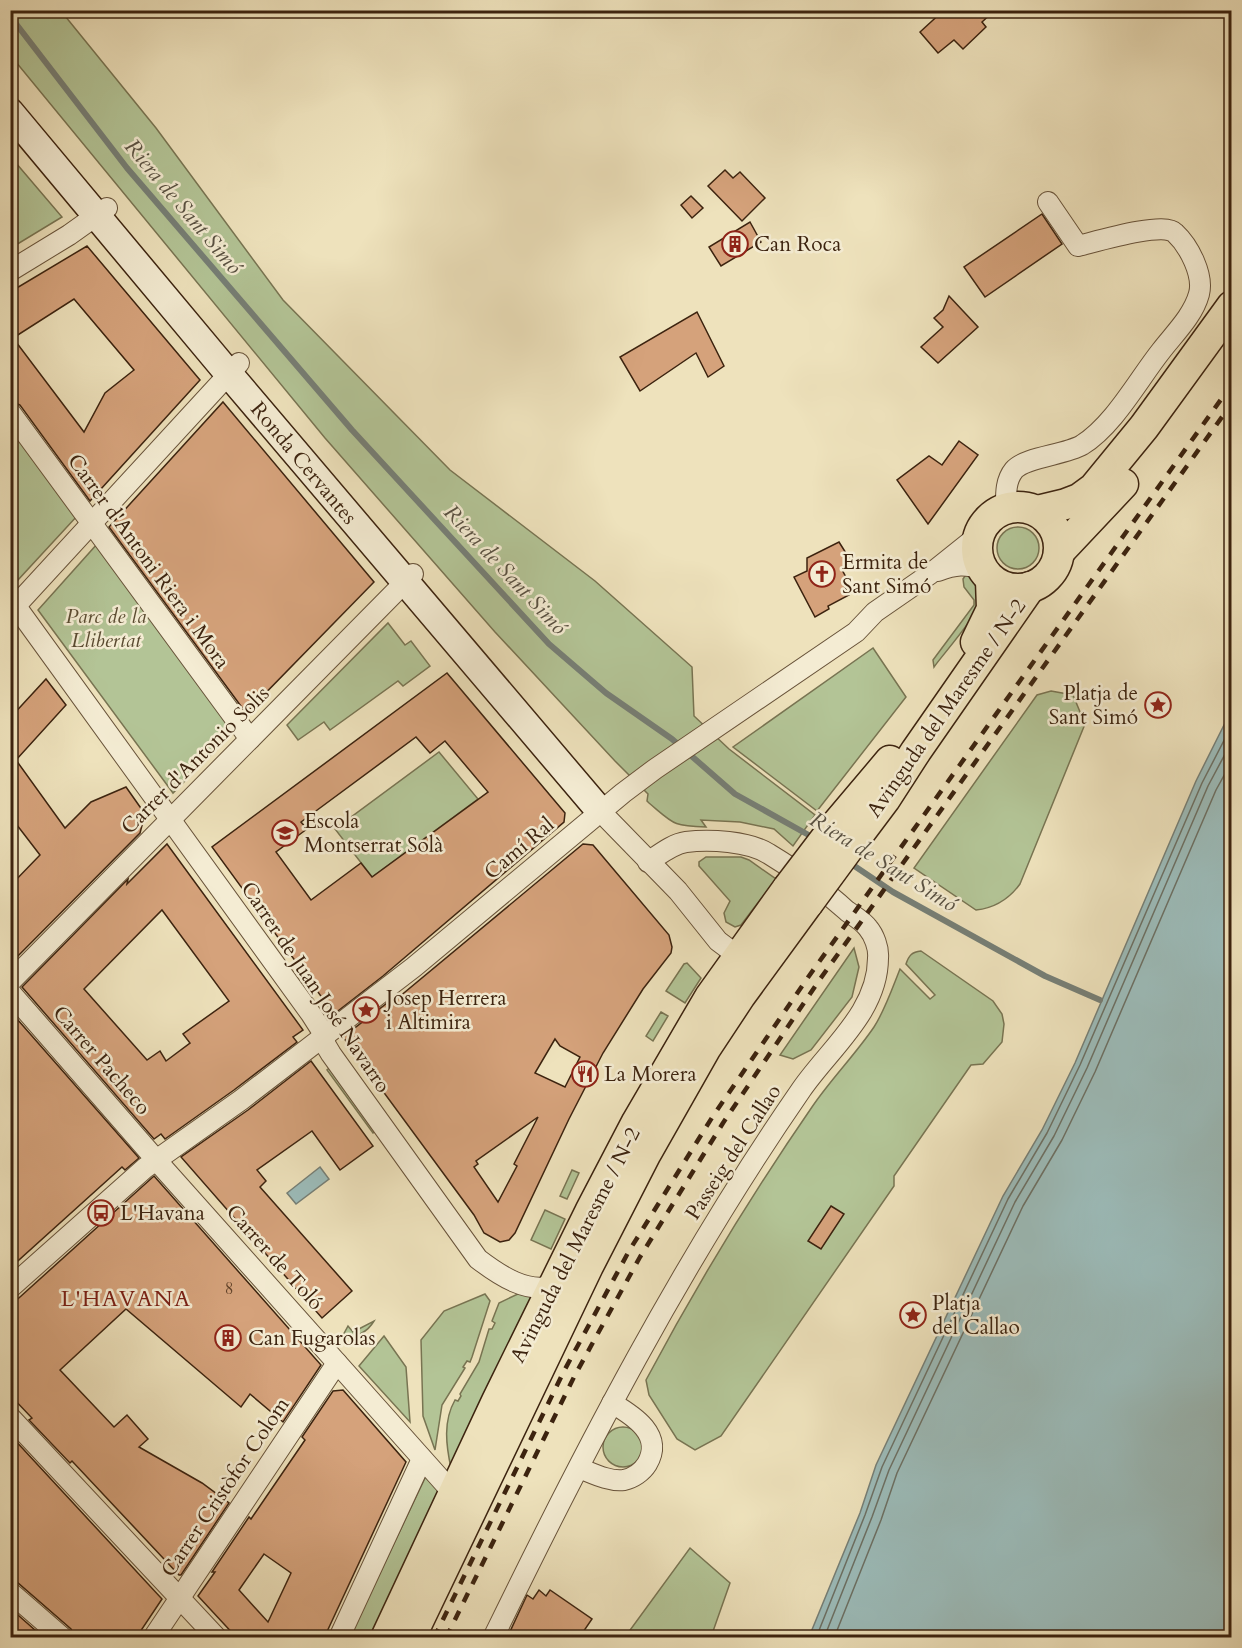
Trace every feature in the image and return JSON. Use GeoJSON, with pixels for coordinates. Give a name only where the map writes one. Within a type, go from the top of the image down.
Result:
{"type":"FeatureCollection","features":[{"type":"Feature","properties":{"kind":"main road"},"geometry":{"type":"LineString","coordinates":[[1036,511],[1073,501],[1094,488],[1144,427],[1232,306]]}},
{"type":"Feature","properties":{"kind":"main road"},"geometry":{"type":"LineString","coordinates":[[1059,552],[1132,474],[1232,338]]}},
{"type":"Feature","properties":{"kind":"main road"},"geometry":{"type":"LineString","coordinates":[[1016,507],[1036,511],[1047,518],[1059,539],[1059,552],[1055,567],[1044,580],[1030,587],[1018,589],[1005,587],[987,575],[979,559],[980,534],[995,514],[1006,509],[1016,507]]}},
{"type":"Feature","properties":{"kind":"main road","name":"Avinguda del Maresme / N-2"},"geometry":{"type":"LineString","coordinates":[[386,1638],[453,1493],[590,1212],[669,1066],[710,997],[738,956],[802,889],[846,833],[878,777],[963,663],[992,609],[987,575]]}},
{"type":"Feature","properties":{"kind":"main road","name":"Avinguda del Maresme / N-2"},"geometry":{"type":"LineString","coordinates":[[846,833],[885,799],[1030,587]]}},
{"type":"Feature","properties":{"kind":"main road","name":"Avinguda del Maresme / N-2"},"geometry":{"type":"LineString","coordinates":[[410,1638],[588,1266],[671,1106],[740,996],[802,889]]}},
{"type":"Feature","properties":{"kind":"main road"},"geometry":{"type":"LineString","coordinates":[[671,1106],[677,1077],[737,981],[738,956]]}},
{"type":"Feature","properties":{"kind":"street","name":"Ronda Cervantes"},"geometry":{"type":"LineString","coordinates":[[10,112],[102,211],[409,577],[480,668],[600,811]]}},
{"type":"Feature","properties":{"kind":"street"},"geometry":{"type":"LineString","coordinates":[[1006,509],[1006,490],[1015,469],[1028,462],[1070,451],[1096,434],[1187,317],[1200,293],[1198,274],[1190,253],[1175,232],[1167,228],[1151,230],[1078,246],[1048,202]]}},
{"type":"Feature","properties":{"kind":"street"},"geometry":{"type":"LineString","coordinates":[[10,271],[69,235],[102,211]]}},
{"type":"Feature","properties":{"kind":"street"},"geometry":{"type":"LineString","coordinates":[[12,606],[233,368]]}},
{"type":"Feature","properties":{"kind":"street","name":"Carrer d'Antoni Riera i Mora"},"geometry":{"type":"LineString","coordinates":[[10,412],[250,739]]}},
{"type":"Feature","properties":{"kind":"street","name":"Camí Ral"},"geometry":{"type":"LineString","coordinates":[[10,1288],[151,1164],[241,1100],[414,967],[600,811],[655,769],[856,632],[875,612],[930,574],[980,534]]}},
{"type":"Feature","properties":{"kind":"street","name":"Camí Ral"},"geometry":{"type":"LineString","coordinates":[[930,574],[952,565],[969,566],[987,575]]}},
{"type":"Feature","properties":{"kind":"street","name":"Carrer d'Antonio Solis"},"geometry":{"type":"LineString","coordinates":[[10,982],[409,577]]}},
{"type":"Feature","properties":{"kind":"street","name":"Carrer de Juan José Navarro"},"geometry":{"type":"LineString","coordinates":[[12,606],[311,1014],[331,1054],[478,1259],[522,1285],[534,1289],[544,1289],[555,1285]]}},
{"type":"Feature","properties":{"kind":"street"},"geometry":{"type":"LineString","coordinates":[[600,811],[678,891],[717,941],[738,956]]}},
{"type":"Feature","properties":{"kind":"street"},"geometry":{"type":"LineString","coordinates":[[648,862],[664,851],[684,842],[746,843],[764,850],[802,889]]}},
{"type":"Feature","properties":{"kind":"street","name":"Passeig del Callao"},"geometry":{"type":"LineString","coordinates":[[493,1638],[612,1403],[680,1281],[805,1084],[853,1025],[872,991],[879,957],[877,945],[868,927],[802,889]]}},
{"type":"Feature","properties":{"kind":"street","name":"Carrer Pacheco"},"geometry":{"type":"LineString","coordinates":[[10,992],[151,1164]]}},
{"type":"Feature","properties":{"kind":"street","name":"Carrer de Toló"},"geometry":{"type":"LineString","coordinates":[[151,1164],[453,1493]]}},
{"type":"Feature","properties":{"kind":"street","name":"Carrer Cristòfor Colom"},"geometry":{"type":"LineString","coordinates":[[153,1638],[337,1364]]}},
{"type":"Feature","properties":{"kind":"street"},"geometry":{"type":"LineString","coordinates":[[579,1468],[617,1480],[632,1478],[646,1466],[651,1456],[652,1445],[648,1431],[636,1419],[612,1403]]}},
{"type":"Feature","properties":{"kind":"street"},"geometry":{"type":"LineString","coordinates":[[10,1418],[217,1638]]}},
{"type":"Feature","properties":{"kind":"street"},"geometry":{"type":"LineString","coordinates":[[339,1638],[422,1459]]}},
{"type":"Feature","properties":{"kind":"street"},"geometry":{"type":"LineString","coordinates":[[10,1592],[63,1638]]}},
{"type":"Feature","properties":{"kind":"green space"},"geometry":{"type":"Polygon","coordinates":[[[10,11],[61,11],[156,128],[283,300],[450,470],[595,581],[692,667],[694,716],[729,749],[815,815],[793,846],[774,829],[740,822],[701,820],[706,827],[680,825],[669,820],[647,801],[648,794],[495,632],[325,438],[11,56],[10,11]]]}},
{"type":"Feature","properties":{"kind":"green space"},"geometry":{"type":"Polygon","coordinates":[[[10,156],[62,217],[11,248],[10,248],[10,156]]]}},
{"type":"Feature","properties":{"kind":"green space","name":"Parc de la Llibertat"},"geometry":{"type":"Polygon","coordinates":[[[10,423],[78,515],[17,581],[10,572],[10,423]]]}},
{"type":"Feature","properties":{"kind":"green space"},"geometry":{"type":"Polygon","coordinates":[[[1018,527],[1026,528],[1033,533],[1038,540],[1038,556],[1033,563],[1026,568],[1018,569],[1010,568],[1003,563],[998,556],[997,548],[998,540],[1003,533],[1010,528],[1018,527]]]}},
{"type":"Feature","properties":{"kind":"green space","name":"Parc de la Llibertat"},"geometry":{"type":"Polygon","coordinates":[[[98,543],[235,730],[173,793],[38,610],[98,543]]]}},
{"type":"Feature","properties":{"kind":"green space"},"geometry":{"type":"Polygon","coordinates":[[[967,573],[979,586],[982,593],[980,603],[969,622],[934,667],[933,660],[974,605],[974,600],[964,587],[963,579],[967,573]]]}},
{"type":"Feature","properties":{"kind":"green space"},"geometry":{"type":"Polygon","coordinates":[[[388,623],[405,645],[411,641],[430,666],[403,686],[398,681],[330,730],[324,722],[298,740],[287,725],[388,623]]]}},
{"type":"Feature","properties":{"kind":"green space"},"geometry":{"type":"Polygon","coordinates":[[[873,648],[906,697],[817,811],[733,747],[873,648]]]}},
{"type":"Feature","properties":{"kind":"green space"},"geometry":{"type":"Polygon","coordinates":[[[1051,691],[1073,695],[1085,724],[1020,884],[1001,902],[976,910],[914,868],[1037,695],[1051,691]]]}},
{"type":"Feature","properties":{"kind":"green space"},"geometry":{"type":"Polygon","coordinates":[[[439,752],[478,799],[372,877],[335,829],[439,752]]]}},
{"type":"Feature","properties":{"kind":"green space"},"geometry":{"type":"Polygon","coordinates":[[[706,857],[741,857],[776,879],[741,925],[735,927],[726,922],[724,913],[730,901],[699,866],[699,862],[706,857]]]}},
{"type":"Feature","properties":{"kind":"green space"},"geometry":{"type":"Polygon","coordinates":[[[854,948],[859,967],[852,997],[811,1050],[793,1059],[780,1055],[854,948]]]}},
{"type":"Feature","properties":{"kind":"green space"},"geometry":{"type":"Polygon","coordinates":[[[921,951],[993,1001],[1002,1014],[1004,1024],[1002,1042],[983,1064],[971,1065],[894,1176],[894,1186],[721,1436],[695,1450],[677,1439],[649,1395],[646,1380],[725,1241],[768,1173],[819,1097],[874,1027],[900,969],[930,999],[935,995],[906,964],[911,954],[921,951]]]}},
{"type":"Feature","properties":{"kind":"green space"},"geometry":{"type":"Polygon","coordinates":[[[687,963],[701,978],[685,1003],[666,991],[684,964],[687,963]]]}},
{"type":"Feature","properties":{"kind":"green space"},"geometry":{"type":"Polygon","coordinates":[[[661,1012],[668,1016],[653,1041],[646,1036],[661,1012]]]}},
{"type":"Feature","properties":{"kind":"green space"},"geometry":{"type":"Polygon","coordinates":[[[333,1065],[379,1129],[373,1133],[327,1070],[333,1065]]]}},
{"type":"Feature","properties":{"kind":"green space"},"geometry":{"type":"Polygon","coordinates":[[[572,1170],[579,1173],[567,1199],[560,1196],[572,1170]]]}},
{"type":"Feature","properties":{"kind":"green space"},"geometry":{"type":"Polygon","coordinates":[[[545,1210],[565,1219],[551,1249],[531,1240],[545,1210]]]}},
{"type":"Feature","properties":{"kind":"green space"},"geometry":{"type":"Polygon","coordinates":[[[522,1292],[538,1299],[451,1468],[447,1425],[451,1408],[455,1400],[458,1401],[479,1362],[489,1329],[492,1329],[495,1323],[492,1321],[499,1303],[522,1292]]]}},
{"type":"Feature","properties":{"kind":"green space"},"geometry":{"type":"Polygon","coordinates":[[[485,1294],[490,1301],[472,1357],[470,1362],[467,1361],[463,1367],[465,1368],[442,1405],[435,1450],[423,1416],[421,1340],[444,1311],[485,1294]]]}},
{"type":"Feature","properties":{"kind":"green space"},"geometry":{"type":"Polygon","coordinates":[[[374,1321],[360,1334],[341,1339],[348,1326],[353,1332],[374,1321]]]}},
{"type":"Feature","properties":{"kind":"green space"},"geometry":{"type":"Polygon","coordinates":[[[384,1336],[406,1367],[410,1422],[359,1366],[384,1336]]]}},
{"type":"Feature","properties":{"kind":"green space"},"geometry":{"type":"Polygon","coordinates":[[[623,1427],[637,1433],[643,1447],[637,1461],[623,1467],[609,1461],[603,1447],[609,1433],[623,1427]]]}},
{"type":"Feature","properties":{"kind":"green space"},"geometry":{"type":"Polygon","coordinates":[[[426,1476],[440,1488],[378,1637],[349,1638],[426,1476]]]}},
{"type":"Feature","properties":{"kind":"green space"},"geometry":{"type":"Polygon","coordinates":[[[690,1548],[730,1583],[711,1637],[625,1637],[690,1548]]]}},
{"type":"Feature","properties":{"kind":"water"},"geometry":{"type":"Polygon","coordinates":[[[1231,711],[1231,1637],[809,1637],[860,1513],[876,1465],[1003,1196],[1042,1130],[1075,1063],[1196,781],[1231,711]]]}},
{"type":"Feature","properties":{"kind":"water"},"geometry":{"type":"Polygon","coordinates":[[[320,1167],[329,1179],[296,1204],[287,1193],[320,1167]]]}},
{"type":"Feature","properties":{"kind":"building"},"geometry":{"type":"Polygon","coordinates":[[[944,10],[995,10],[982,22],[986,27],[963,49],[954,40],[938,53],[920,32],[944,10]]]}},
{"type":"Feature","properties":{"kind":"building"},"geometry":{"type":"Polygon","coordinates":[[[725,170],[733,178],[740,172],[765,198],[742,221],[708,186],[725,170]]]}},
{"type":"Feature","properties":{"kind":"building"},"geometry":{"type":"Polygon","coordinates":[[[691,196],[703,208],[692,218],[681,205],[691,196]]]}},
{"type":"Feature","properties":{"kind":"building"},"geometry":{"type":"Polygon","coordinates":[[[1042,214],[1062,244],[985,297],[964,267],[1042,214]]]}},
{"type":"Feature","properties":{"kind":"building","name":"Can Roca"},"geometry":{"type":"Polygon","coordinates":[[[750,222],[761,242],[721,266],[709,247],[750,222]]]}},
{"type":"Feature","properties":{"kind":"building"},"geometry":{"type":"Polygon","coordinates":[[[87,246],[200,380],[90,501],[20,405],[10,400],[10,292],[87,246]],[[74,299],[13,338],[84,432],[105,393],[134,370],[74,299]]]}},
{"type":"Feature","properties":{"kind":"building"},"geometry":{"type":"Polygon","coordinates":[[[949,296],[978,327],[938,363],[921,347],[943,327],[934,318],[943,310],[949,296]]]}},
{"type":"Feature","properties":{"kind":"building"},"geometry":{"type":"Polygon","coordinates":[[[697,312],[724,366],[708,377],[696,353],[640,391],[620,357],[697,312]]]}},
{"type":"Feature","properties":{"kind":"building"},"geometry":{"type":"Polygon","coordinates":[[[223,402],[374,582],[246,713],[109,527],[223,402]]]}},
{"type":"Feature","properties":{"kind":"building"},"geometry":{"type":"Polygon","coordinates":[[[959,441],[978,455],[928,524],[897,480],[929,456],[942,465],[959,441]]]}},
{"type":"Feature","properties":{"kind":"building","name":"Ermita de Sant Simó"},"geometry":{"type":"Polygon","coordinates":[[[839,542],[851,561],[841,568],[847,579],[842,582],[849,595],[828,606],[829,609],[815,617],[794,577],[807,571],[807,558],[839,542]]]}},
{"type":"Feature","properties":{"kind":"building"},"geometry":{"type":"Polygon","coordinates":[[[447,673],[565,813],[564,822],[383,976],[334,1014],[212,847],[447,673]],[[416,737],[301,822],[307,829],[276,852],[311,900],[361,863],[372,877],[488,792],[445,741],[430,753],[416,737]]]}},
{"type":"Feature","properties":{"kind":"building"},"geometry":{"type":"Polygon","coordinates":[[[46,679],[66,705],[16,760],[65,828],[91,802],[126,787],[145,814],[140,833],[10,964],[10,886],[40,855],[10,816],[10,718],[46,679]]]}},
{"type":"Feature","properties":{"kind":"building"},"geometry":{"type":"Polygon","coordinates":[[[167,844],[303,1030],[293,1037],[297,1042],[165,1139],[161,1134],[154,1139],[22,987],[128,879],[127,884],[167,844]],[[162,910],[84,989],[147,1060],[160,1051],[166,1061],[190,1043],[183,1034],[229,1001],[162,910]]]}},
{"type":"Feature","properties":{"kind":"building"},"geometry":{"type":"Polygon","coordinates":[[[583,844],[593,845],[669,935],[672,947],[671,953],[643,989],[603,1053],[515,1233],[509,1240],[500,1242],[484,1233],[474,1215],[343,1037],[391,1000],[393,1002],[583,844]],[[555,1039],[535,1073],[565,1087],[580,1057],[560,1046],[555,1039]],[[538,1117],[476,1161],[478,1164],[474,1167],[498,1202],[517,1166],[514,1164],[538,1117]]]}},
{"type":"Feature","properties":{"kind":"building"},"geometry":{"type":"Polygon","coordinates":[[[10,1011],[139,1158],[125,1170],[122,1167],[10,1268],[10,1011]]]}},
{"type":"Feature","properties":{"kind":"building"},"geometry":{"type":"Polygon","coordinates":[[[311,1061],[373,1146],[340,1170],[312,1131],[257,1170],[266,1181],[260,1187],[352,1291],[322,1318],[181,1157],[248,1110],[311,1061]]]}},
{"type":"Feature","properties":{"kind":"building"},"geometry":{"type":"Polygon","coordinates":[[[154,1176],[321,1365],[283,1422],[250,1394],[241,1407],[126,1309],[60,1370],[114,1427],[127,1415],[148,1439],[139,1447],[202,1483],[229,1503],[181,1575],[72,1461],[70,1463],[29,1420],[32,1418],[10,1395],[10,1306],[154,1176]]]}},
{"type":"Feature","properties":{"kind":"building"},"geometry":{"type":"Polygon","coordinates":[[[831,1206],[844,1214],[821,1249],[808,1241],[831,1206]]]}},
{"type":"Feature","properties":{"kind":"building"},"geometry":{"type":"Polygon","coordinates":[[[343,1390],[406,1462],[324,1638],[237,1638],[198,1596],[249,1517],[251,1519],[305,1440],[302,1437],[333,1391],[343,1390]],[[264,1554],[239,1590],[268,1622],[291,1573],[264,1554]]]}},
{"type":"Feature","properties":{"kind":"building"},"geometry":{"type":"Polygon","coordinates":[[[12,1437],[162,1599],[136,1638],[75,1638],[71,1629],[18,1583],[10,1580],[12,1437]]]}},
{"type":"Feature","properties":{"kind":"building"},"geometry":{"type":"Polygon","coordinates":[[[539,1590],[546,1596],[550,1590],[592,1619],[579,1638],[507,1638],[527,1595],[533,1599],[539,1590]]]}},
{"type":"Feature","properties":{"kind":"building"},"geometry":{"type":"Polygon","coordinates":[[[10,1608],[44,1638],[10,1638],[10,1608]]]}},
{"type":"Feature","properties":{"kind":"waterway","name":"Riera de Sant Simó"},"geometry":{"type":"LineString","coordinates":[[10,16],[127,168],[352,430],[549,644],[606,693],[672,739],[735,794],[814,838]]}},
{"type":"Feature","properties":{"kind":"waterway","name":"Riera de Sant Simó"},"geometry":{"type":"LineString","coordinates":[[847,861],[893,892],[1045,976],[1100,1000]]}},
{"type":"Feature","properties":{"kind":"railway"},"geometry":{"type":"LineString","coordinates":[[434,1638],[564,1371],[629,1251],[713,1116],[809,976],[1232,384]]}},
{"type":"Feature","properties":{"kind":"railway"},"geometry":{"type":"LineString","coordinates":[[446,1638],[575,1375],[640,1257],[723,1123],[818,982],[1232,403]]}},
{"type":"Feature","properties":{"kind":"place","name":"Can Roca"},"geometry":{"type":"Point","coordinates":[735,244]}},
{"type":"Feature","properties":{"kind":"place","name":"Ermita de Sant Simó"},"geometry":{"type":"Point","coordinates":[822,574]}},
{"type":"Feature","properties":{"kind":"place","name":"Platja de Sant Simó"},"geometry":{"type":"Point","coordinates":[1158,705]}},
{"type":"Feature","properties":{"kind":"place","name":"Escola Montserrat Solà"},"geometry":{"type":"Point","coordinates":[285,833]}},
{"type":"Feature","properties":{"kind":"place","name":"Josep Herrera i Altimira"},"geometry":{"type":"Point","coordinates":[366,1010]}},
{"type":"Feature","properties":{"kind":"place","name":"La Morera"},"geometry":{"type":"Point","coordinates":[585,1074]}},
{"type":"Feature","properties":{"kind":"place","name":"L'Havana"},"geometry":{"type":"Point","coordinates":[101,1213]}},
{"type":"Feature","properties":{"kind":"place","name":"Platja del Callao"},"geometry":{"type":"Point","coordinates":[913,1315]}},
{"type":"Feature","properties":{"kind":"place","name":"Can Fugarolas"},"geometry":{"type":"Point","coordinates":[228,1338]}},
{"type":"Feature","properties":{"kind":"district","name":"L'HAVANA"},"geometry":{"type":"Point","coordinates":[126,1298]}}]}
